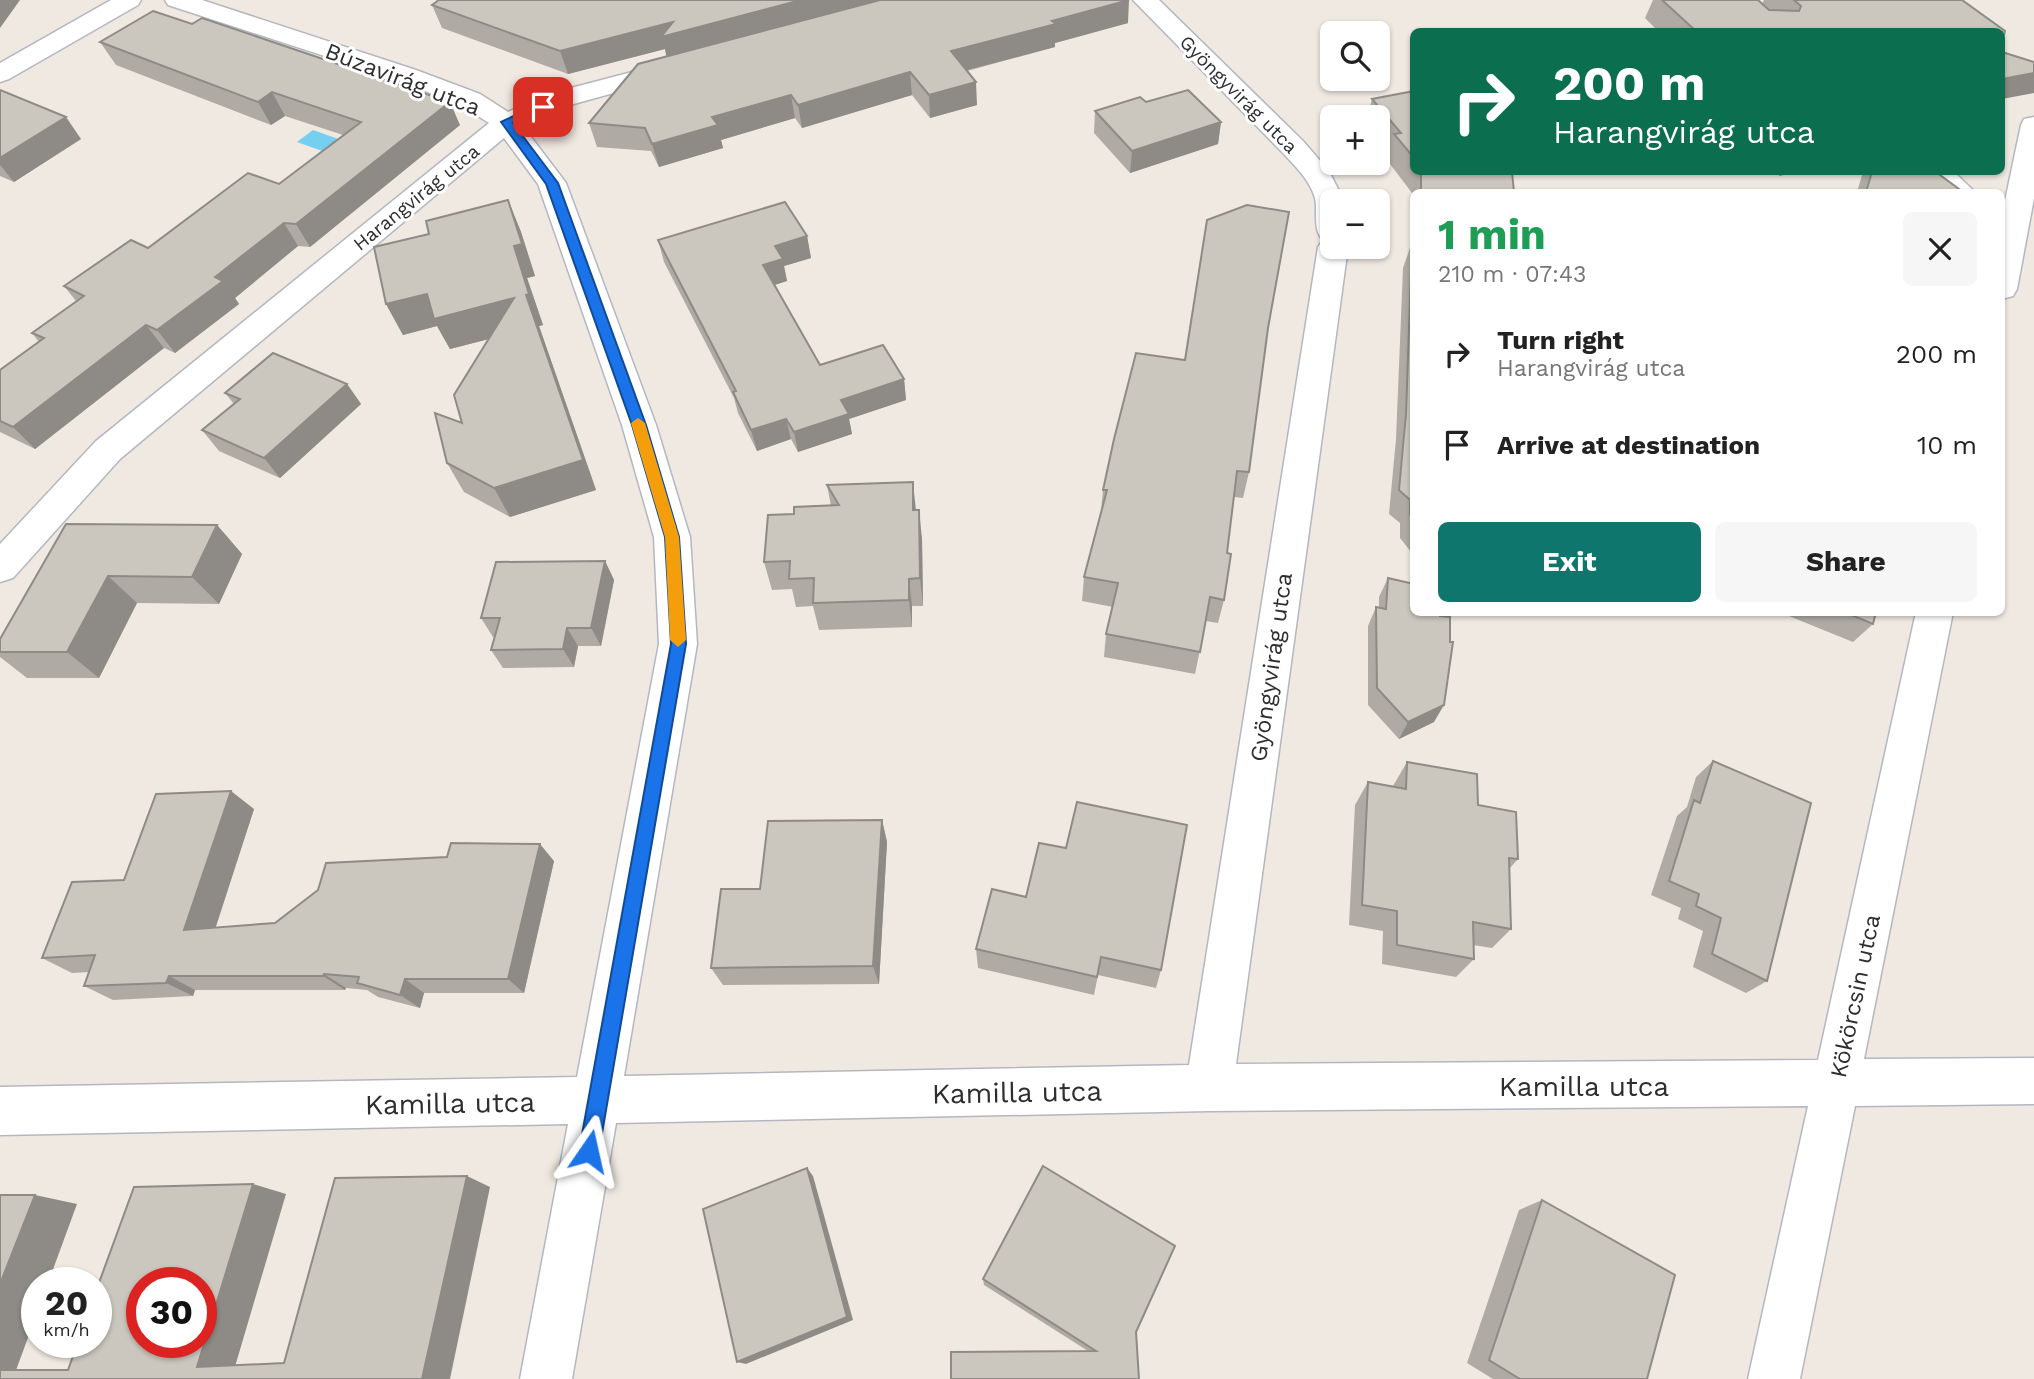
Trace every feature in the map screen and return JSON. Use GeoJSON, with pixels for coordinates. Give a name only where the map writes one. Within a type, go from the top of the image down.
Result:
{"type":"FeatureCollection","features":[{"type":"Feature","properties":{"kind":"street"},"geometry":{"type":"LineString","coordinates":[[0,74],[129,0]]}},
{"type":"Feature","properties":{"kind":"street","name":"Búzavirág utca"},"geometry":{"type":"LineString","coordinates":[[177,0],[407,75],[471,100],[506,122],[552,183],[639,425],[672,537],[678,644],[546,1379]]}},
{"type":"Feature","properties":{"kind":"street","name":"Gyöngyvirág utca"},"geometry":{"type":"LineString","coordinates":[[1145,0],[1293,147],[1319,177],[1325,189]]}},
{"type":"Feature","properties":{"kind":"street","name":"Harangvirág utca"},"geometry":{"type":"LineString","coordinates":[[0,568],[108,450],[506,122],[561,99],[692,64]]}},
{"type":"Feature","properties":{"kind":"street"},"geometry":{"type":"LineString","coordinates":[[2005,255],[2007,233],[2034,125]]}},
{"type":"Feature","properties":{"kind":"street"},"geometry":{"type":"LineString","coordinates":[[1941,175],[1957,189]]}},
{"type":"Feature","properties":{"kind":"street","name":"Gyöngyvirág utca"},"geometry":{"type":"LineString","coordinates":[[1209,1088],[1331,259]]}},
{"type":"Feature","properties":{"kind":"street","name":"Kökörcsin utca"},"geometry":{"type":"LineString","coordinates":[[1774,1379],[1934,616]]}},
{"type":"Feature","properties":{"kind":"street","name":"Kamilla utca"},"geometry":{"type":"LineString","coordinates":[[0,1111],[1209,1088],[1837,1085],[2034,1081]]}},
{"type":"Feature","properties":{"kind":"water"},"geometry":{"type":"Polygon","coordinates":[[[313,130],[344,141],[328,153],[297,142],[313,130]]]}},
{"type":"Feature","properties":{"kind":"building"},"geometry":{"type":"Polygon","coordinates":[[[439,0],[801,0],[661,37],[673,22],[560,51],[432,5],[439,0]]]}},
{"type":"Feature","properties":{"kind":"building"},"geometry":{"type":"Polygon","coordinates":[[[880,0],[1129,0],[1052,21],[1056,24],[951,51],[976,82],[929,95],[910,72],[798,105],[791,95],[712,117],[718,125],[652,144],[645,128],[589,123],[638,64],[880,0]]]}},
{"type":"Feature","properties":{"kind":"building"},"geometry":{"type":"Polygon","coordinates":[[[1662,0],[1758,0],[1769,10],[1799,11],[1801,6],[1794,0],[1962,0],[2001,28],[1693,28],[1662,0]]]}},
{"type":"Feature","properties":{"kind":"building"},"geometry":{"type":"Polygon","coordinates":[[[153,11],[192,24],[202,18],[450,102],[296,224],[284,223],[215,277],[223,281],[157,330],[146,325],[13,427],[0,421],[0,370],[44,338],[32,333],[84,296],[64,286],[131,240],[148,248],[248,173],[279,184],[361,122],[272,92],[258,102],[100,42],[153,11]]]}},
{"type":"Feature","properties":{"kind":"building"},"geometry":{"type":"Polygon","coordinates":[[[2005,53],[2034,62],[2034,73],[2005,78],[2005,53]]]}},
{"type":"Feature","properties":{"kind":"building"},"geometry":{"type":"Polygon","coordinates":[[[0,90],[66,117],[0,158],[0,90]]]}},
{"type":"Feature","properties":{"kind":"building"},"geometry":{"type":"Polygon","coordinates":[[[1188,90],[1221,122],[1132,151],[1095,111],[1140,97],[1146,102],[1188,90]]]}},
{"type":"Feature","properties":{"kind":"building"},"geometry":{"type":"Polygon","coordinates":[[[1410,92],[1410,153],[1394,134],[1401,133],[1390,120],[1390,105],[1377,105],[1372,99],[1410,92]]]}},
{"type":"Feature","properties":{"kind":"building"},"geometry":{"type":"Polygon","coordinates":[[[1421,175],[1512,175],[1514,189],[1421,189],[1421,175]]]}},
{"type":"Feature","properties":{"kind":"building"},"geometry":{"type":"Polygon","coordinates":[[[1871,175],[1940,175],[1959,189],[1867,189],[1871,175]]]}},
{"type":"Feature","properties":{"kind":"building"},"geometry":{"type":"Polygon","coordinates":[[[508,200],[522,244],[514,246],[529,294],[526,295],[583,460],[494,488],[447,463],[435,413],[462,423],[454,395],[514,298],[434,319],[427,294],[386,304],[374,247],[429,234],[426,221],[508,200]]]}},
{"type":"Feature","properties":{"kind":"building"},"geometry":{"type":"Polygon","coordinates":[[[785,202],[807,236],[775,246],[783,259],[763,265],[820,365],[883,345],[904,379],[841,400],[849,414],[794,432],[786,419],[751,430],[733,392],[736,391],[658,240],[785,202]]]}},
{"type":"Feature","properties":{"kind":"building"},"geometry":{"type":"Polygon","coordinates":[[[1247,205],[1289,212],[1268,328],[1249,472],[1237,471],[1227,553],[1231,554],[1224,600],[1210,597],[1200,652],[1106,634],[1118,583],[1084,577],[1107,490],[1103,490],[1136,353],[1185,360],[1207,220],[1247,205]]]}},
{"type":"Feature","properties":{"kind":"building"},"geometry":{"type":"Polygon","coordinates":[[[1410,299],[1410,500],[1399,490],[1406,414],[1410,299]]]}},
{"type":"Feature","properties":{"kind":"building"},"geometry":{"type":"Polygon","coordinates":[[[273,353],[347,384],[264,458],[202,430],[240,399],[225,393],[273,353]]]}},
{"type":"Feature","properties":{"kind":"building"},"geometry":{"type":"Polygon","coordinates":[[[913,482],[913,510],[919,510],[920,578],[909,579],[909,600],[813,603],[814,578],[789,579],[790,561],[764,562],[768,515],[794,514],[794,507],[839,505],[827,485],[913,482]]]}},
{"type":"Feature","properties":{"kind":"building"},"geometry":{"type":"Polygon","coordinates":[[[66,524],[217,525],[192,577],[108,576],[67,652],[0,652],[0,639],[66,524]]]}},
{"type":"Feature","properties":{"kind":"building"},"geometry":{"type":"Polygon","coordinates":[[[605,561],[591,628],[567,628],[563,649],[491,650],[500,618],[481,618],[496,562],[605,561]]]}},
{"type":"Feature","properties":{"kind":"building"},"geometry":{"type":"Polygon","coordinates":[[[1388,578],[1410,583],[1410,616],[1450,617],[1450,642],[1453,642],[1444,705],[1408,722],[1377,688],[1376,607],[1386,609],[1388,578]]]}},
{"type":"Feature","properties":{"kind":"building"},"geometry":{"type":"Polygon","coordinates":[[[1854,616],[1875,616],[1873,624],[1854,616]]]}},
{"type":"Feature","properties":{"kind":"building"},"geometry":{"type":"Polygon","coordinates":[[[1713,761],[1811,803],[1767,981],[1712,954],[1721,918],[1696,906],[1699,894],[1669,881],[1694,800],[1700,803],[1713,761]]]}},
{"type":"Feature","properties":{"kind":"building"},"geometry":{"type":"Polygon","coordinates":[[[1407,762],[1477,774],[1478,805],[1516,812],[1518,859],[1509,858],[1511,929],[1473,922],[1474,959],[1397,945],[1397,911],[1362,905],[1368,782],[1406,789],[1407,762]]]}},
{"type":"Feature","properties":{"kind":"building"},"geometry":{"type":"Polygon","coordinates":[[[231,791],[184,930],[275,923],[318,890],[326,863],[447,857],[451,843],[540,844],[508,979],[405,979],[400,995],[357,983],[359,977],[324,974],[169,976],[166,983],[84,986],[95,955],[42,958],[72,882],[124,880],[156,794],[231,791]]]}},
{"type":"Feature","properties":{"kind":"building"},"geometry":{"type":"Polygon","coordinates":[[[1077,802],[1187,825],[1161,970],[1101,957],[1097,977],[976,949],[992,889],[1026,897],[1039,843],[1066,848],[1077,802]]]}},
{"type":"Feature","properties":{"kind":"building"},"geometry":{"type":"Polygon","coordinates":[[[882,820],[873,966],[711,968],[721,889],[760,889],[768,821],[882,820]]]}},
{"type":"Feature","properties":{"kind":"building"},"geometry":{"type":"Polygon","coordinates":[[[1043,1166],[1175,1246],[1136,1332],[1139,1379],[951,1379],[951,1352],[1096,1351],[983,1279],[1043,1166]]]}},
{"type":"Feature","properties":{"kind":"building"},"geometry":{"type":"Polygon","coordinates":[[[807,1168],[847,1317],[737,1362],[703,1209],[807,1168]]]}},
{"type":"Feature","properties":{"kind":"building"},"geometry":{"type":"Polygon","coordinates":[[[467,1176],[422,1379],[0,1379],[0,1370],[68,1370],[72,1358],[112,1358],[112,1267],[105,1267],[134,1187],[253,1184],[217,1302],[217,1267],[126,1267],[126,1358],[200,1358],[197,1367],[284,1363],[335,1178],[467,1176]]]}},
{"type":"Feature","properties":{"kind":"building"},"geometry":{"type":"Polygon","coordinates":[[[0,1195],[35,1195],[0,1284],[0,1195]]]}},
{"type":"Feature","properties":{"kind":"building"},"geometry":{"type":"Polygon","coordinates":[[[1542,1200],[1675,1275],[1647,1379],[1520,1379],[1489,1360],[1542,1200]]]}},
{"type":"Feature","properties":{"kind":"slow traffic"},"geometry":{"type":"LineString","coordinates":[[638,423],[672,537],[678,640]]}},
{"type":"Feature","properties":{"kind":"route"},"geometry":{"type":"LineString","coordinates":[[543,107],[506,122],[552,183],[639,425],[672,537],[678,644],[589,1151]]}}]}
